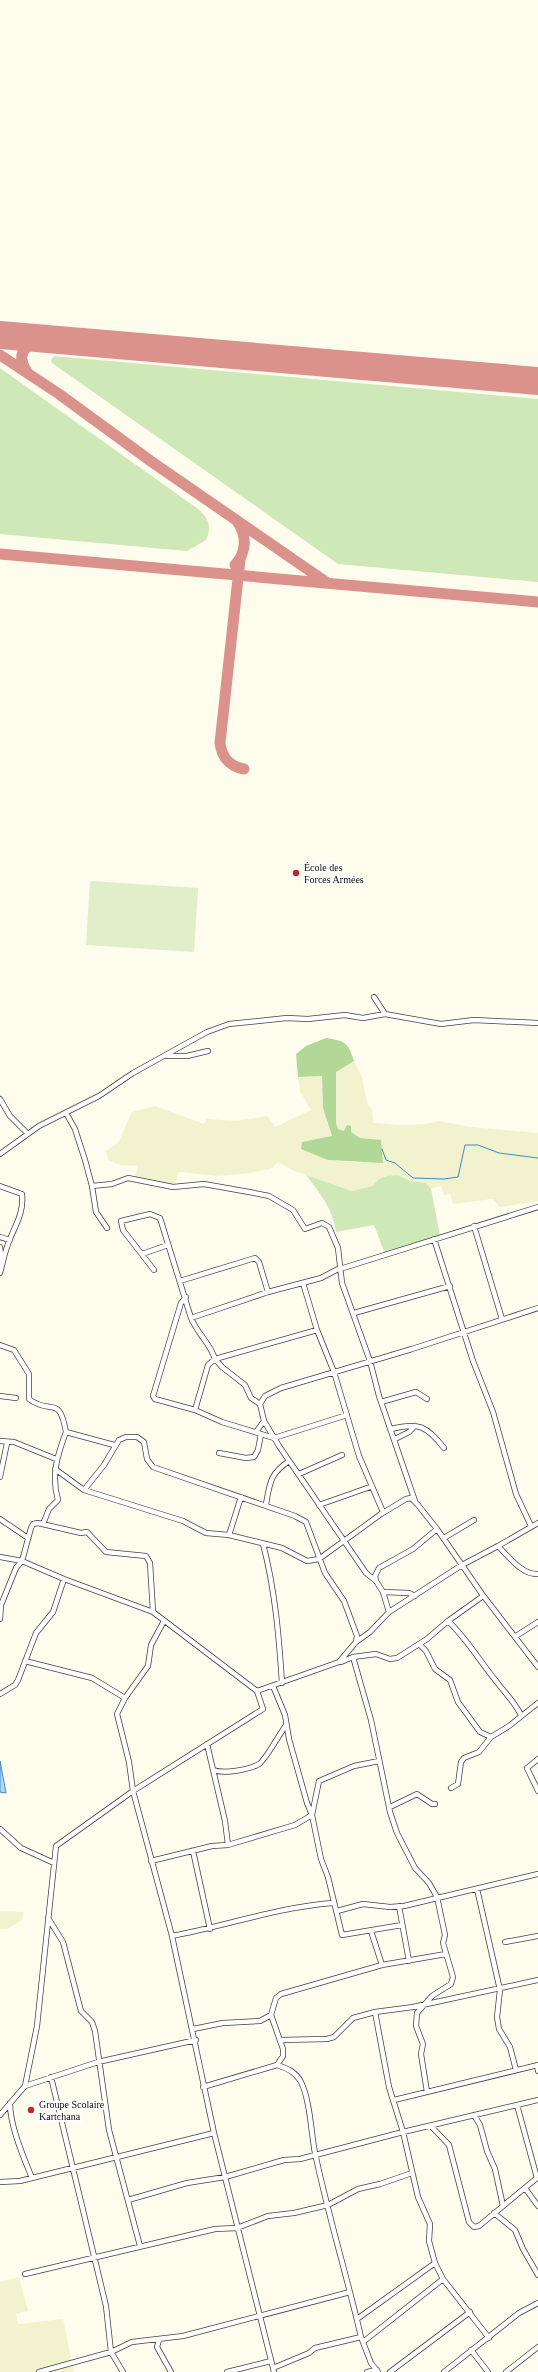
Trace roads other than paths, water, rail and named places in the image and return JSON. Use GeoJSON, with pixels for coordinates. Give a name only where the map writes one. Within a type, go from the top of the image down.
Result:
{"type":"FeatureCollection","features":[{"type":"Feature","properties":{"kind":"street"},"geometry":{"type":"LineString","coordinates":[[374,997],[385,1014]]}},
{"type":"Feature","properties":{"kind":"street"},"geometry":{"type":"LineString","coordinates":[[0,1154],[42,1124],[99,1096],[133,1073],[207,1032],[229,1024],[287,1018],[308,1019],[344,1015],[363,1018],[385,1014],[441,1024],[474,1020],[538,1023]]}},
{"type":"Feature","properties":{"kind":"street"},"geometry":{"type":"LineString","coordinates":[[165,1056],[187,1056],[208,1051]]}},
{"type":"Feature","properties":{"kind":"street"},"geometry":{"type":"LineString","coordinates":[[0,1099],[10,1116],[28,1134]]}},
{"type":"Feature","properties":{"kind":"street"},"geometry":{"type":"LineString","coordinates":[[66,1113],[75,1129],[92,1186],[96,1212],[107,1228]]}},
{"type":"Feature","properties":{"kind":"street"},"geometry":{"type":"LineString","coordinates":[[92,1186],[112,1184],[128,1178],[173,1187],[204,1184],[269,1196],[296,1212],[305,1229],[322,1223],[329,1227],[338,1248],[342,1284],[354,1313],[370,1361],[381,1402],[395,1439],[415,1501],[438,1529],[483,1596],[516,1636],[538,1667]]}},
{"type":"Feature","properties":{"kind":"street"},"geometry":{"type":"LineString","coordinates":[[0,1186],[22,1194],[22,1211],[10,1240],[0,1273]]}},
{"type":"Feature","properties":{"kind":"street"},"geometry":{"type":"LineString","coordinates":[[191,1318],[268,1292],[321,1278],[340,1268],[538,1207]]}},
{"type":"Feature","properties":{"kind":"street"},"geometry":{"type":"LineString","coordinates":[[154,1270],[122,1230],[121,1220],[150,1214],[158,1215],[195,1328],[211,1347],[215,1358],[222,1368],[245,1385],[252,1398],[260,1404],[264,1421],[274,1438],[366,1573],[376,1581],[383,1592],[389,1612]]}},
{"type":"Feature","properties":{"kind":"street"},"geometry":{"type":"LineString","coordinates":[[474,1226],[502,1319]]}},
{"type":"Feature","properties":{"kind":"street"},"geometry":{"type":"LineString","coordinates":[[0,1237],[10,1240]]}},
{"type":"Feature","properties":{"kind":"street"},"geometry":{"type":"LineString","coordinates":[[434,1240],[473,1361],[495,1417],[516,1494],[531,1526]]}},
{"type":"Feature","properties":{"kind":"street"},"geometry":{"type":"LineString","coordinates":[[142,1254],[168,1245]]}},
{"type":"Feature","properties":{"kind":"street"},"geometry":{"type":"LineString","coordinates":[[0,1247],[2,1266]]}},
{"type":"Feature","properties":{"kind":"street"},"geometry":{"type":"LineString","coordinates":[[180,1281],[255,1258],[259,1262],[268,1292]]}},
{"type":"Feature","properties":{"kind":"street"},"geometry":{"type":"LineString","coordinates":[[303,1283],[317,1330],[334,1372],[370,1487],[383,1512]]}},
{"type":"Feature","properties":{"kind":"street"},"geometry":{"type":"LineString","coordinates":[[354,1313],[450,1286]]}},
{"type":"Feature","properties":{"kind":"street"},"geometry":{"type":"LineString","coordinates":[[186,1297],[181,1303],[153,1396],[155,1399],[195,1410],[222,1422],[274,1438],[347,1415]]}},
{"type":"Feature","properties":{"kind":"street"},"geometry":{"type":"LineString","coordinates":[[260,1404],[265,1396],[281,1388],[538,1308]]}},
{"type":"Feature","properties":{"kind":"street"},"geometry":{"type":"LineString","coordinates":[[195,1410],[208,1365],[215,1358],[317,1330]]}},
{"type":"Feature","properties":{"kind":"street"},"geometry":{"type":"LineString","coordinates":[[0,1345],[14,1350],[29,1374],[29,1399],[34,1403],[58,1408],[63,1414],[66,1432],[56,1459],[55,1469],[54,1488],[58,1500],[49,1509],[43,1524]]}},
{"type":"Feature","properties":{"kind":"street"},"geometry":{"type":"LineString","coordinates":[[381,1402],[416,1392],[427,1399]]}},
{"type":"Feature","properties":{"kind":"street"},"geometry":{"type":"LineString","coordinates":[[0,1396],[16,1398]]}},
{"type":"Feature","properties":{"kind":"street"},"geometry":{"type":"LineString","coordinates":[[219,1453],[246,1458],[254,1457],[258,1450],[259,1433],[264,1421]]}},
{"type":"Feature","properties":{"kind":"street"},"geometry":{"type":"LineString","coordinates":[[391,1429],[416,1426],[425,1428],[444,1448]]}},
{"type":"Feature","properties":{"kind":"street"},"geometry":{"type":"LineString","coordinates":[[395,1439],[409,1432],[416,1426]]}},
{"type":"Feature","properties":{"kind":"street"},"geometry":{"type":"LineString","coordinates":[[66,1432],[114,1445]]}},
{"type":"Feature","properties":{"kind":"street"},"geometry":{"type":"LineString","coordinates":[[84,1490],[104,1465],[114,1445],[122,1438],[137,1437],[144,1442],[147,1459],[153,1468],[266,1504],[306,1522],[325,1573],[344,1601],[357,1636],[356,1642]]}},
{"type":"Feature","properties":{"kind":"street"},"geometry":{"type":"LineString","coordinates":[[0,1441],[7,1443],[14,1442],[56,1459]]}},
{"type":"Feature","properties":{"kind":"street"},"geometry":{"type":"LineString","coordinates":[[0,1477],[7,1443]]}},
{"type":"Feature","properties":{"kind":"street"},"geometry":{"type":"LineString","coordinates":[[298,1474],[342,1455]]}},
{"type":"Feature","properties":{"kind":"street"},"geometry":{"type":"LineString","coordinates":[[266,1504],[271,1477],[277,1469],[289,1461]]}},
{"type":"Feature","properties":{"kind":"street"},"geometry":{"type":"LineString","coordinates":[[55,1469],[84,1490],[183,1521],[206,1533],[229,1535],[282,1548],[307,1561],[319,1559],[383,1512],[406,1499],[415,1501]]}},
{"type":"Feature","properties":{"kind":"street"},"geometry":{"type":"LineString","coordinates":[[319,1504],[370,1487]]}},
{"type":"Feature","properties":{"kind":"street"},"geometry":{"type":"LineString","coordinates":[[229,1535],[241,1497]]}},
{"type":"Feature","properties":{"kind":"street"},"geometry":{"type":"LineString","coordinates":[[0,1519],[28,1538]]}},
{"type":"Feature","properties":{"kind":"street"},"geometry":{"type":"LineString","coordinates":[[444,1538],[474,1520]]}},
{"type":"Feature","properties":{"kind":"street"},"geometry":{"type":"LineString","coordinates":[[339,1662],[356,1642],[370,1632],[389,1612],[462,1565],[538,1523]]}},
{"type":"Feature","properties":{"kind":"street"},"geometry":{"type":"LineString","coordinates":[[0,1619],[1,1605],[14,1574],[22,1561],[33,1524],[43,1524],[81,1533],[87,1532],[106,1552],[146,1556],[150,1563],[153,1612]]}},
{"type":"Feature","properties":{"kind":"street"},"geometry":{"type":"LineString","coordinates":[[376,1581],[375,1576],[379,1568],[413,1549],[438,1529]]}},
{"type":"Feature","properties":{"kind":"street"},"geometry":{"type":"LineString","coordinates":[[263,1544],[268,1564],[280,1645],[282,1683]]}},
{"type":"Feature","properties":{"kind":"street"},"geometry":{"type":"LineString","coordinates":[[498,1546],[518,1566],[529,1573],[538,1574]]}},
{"type":"Feature","properties":{"kind":"street"},"geometry":{"type":"LineString","coordinates":[[0,1557],[22,1561],[64,1579],[153,1612],[257,1691],[263,1709],[133,1791],[56,1846],[37,2026],[25,2086],[0,2115]]}},
{"type":"Feature","properties":{"kind":"street"},"geometry":{"type":"LineString","coordinates":[[0,1694],[15,1684],[36,1633],[53,1612],[64,1579]]}},
{"type":"Feature","properties":{"kind":"street"},"geometry":{"type":"LineString","coordinates":[[383,1592],[409,1593],[415,1596]]}},
{"type":"Feature","properties":{"kind":"street"},"geometry":{"type":"LineString","coordinates":[[257,1691],[353,1657],[376,1654],[390,1659],[396,1658],[419,1644],[483,1596]]}},
{"type":"Feature","properties":{"kind":"street"},"geometry":{"type":"LineString","coordinates":[[164,1621],[151,1645],[148,1666],[125,1698],[117,1714],[129,1762],[133,1791],[172,1936],[196,2040],[203,2087],[237,2228],[274,2370],[315,2348],[362,2339],[444,2279]]}},
{"type":"Feature","properties":{"kind":"street"},"geometry":{"type":"LineString","coordinates":[[448,1621],[468,1641],[496,1682],[509,1695],[521,1715]]}},
{"type":"Feature","properties":{"kind":"street"},"geometry":{"type":"LineString","coordinates":[[516,1636],[538,1622]]}},
{"type":"Feature","properties":{"kind":"street"},"geometry":{"type":"LineString","coordinates":[[419,1644],[426,1651],[435,1668],[450,1680],[458,1702],[483,1735],[484,1743]]}},
{"type":"Feature","properties":{"kind":"street"},"geometry":{"type":"LineString","coordinates":[[353,1657],[372,1720],[379,1761],[397,1833],[415,1868],[430,1883],[437,1897],[446,1954],[453,1978],[451,1984],[423,2004],[417,2012],[416,2026],[423,2044],[421,2054],[427,2092]]}},
{"type":"Feature","properties":{"kind":"street"},"geometry":{"type":"LineString","coordinates":[[25,1661],[92,1678],[125,1698]]}},
{"type":"Feature","properties":{"kind":"street"},"geometry":{"type":"LineString","coordinates":[[273,1686],[284,1715],[301,1786],[312,1815],[321,1859],[328,1877],[333,1903],[337,1911],[342,1935],[371,1931],[402,1924]]}},
{"type":"Feature","properties":{"kind":"street"},"geometry":{"type":"LineString","coordinates":[[451,1788],[458,1784],[461,1762],[464,1758],[479,1752],[484,1743],[491,1737],[538,1703]]}},
{"type":"Feature","properties":{"kind":"street"},"geometry":{"type":"LineString","coordinates":[[213,1770],[225,1773],[259,1764],[265,1758],[269,1749],[286,1725]]}},
{"type":"Feature","properties":{"kind":"street"},"geometry":{"type":"LineString","coordinates":[[483,1735],[491,1737]]}},
{"type":"Feature","properties":{"kind":"street"},"geometry":{"type":"LineString","coordinates":[[207,1744],[228,1845]]}},
{"type":"Feature","properties":{"kind":"street"},"geometry":{"type":"LineString","coordinates":[[538,1759],[527,1768],[538,1790]]}},
{"type":"Feature","properties":{"kind":"street"},"geometry":{"type":"LineString","coordinates":[[151,1861],[193,1851],[228,1845],[295,1825],[312,1815],[319,1781],[354,1766],[379,1761]]}},
{"type":"Feature","properties":{"kind":"street"},"geometry":{"type":"LineString","coordinates":[[390,1807],[417,1794],[432,1804],[435,1804]]}},
{"type":"Feature","properties":{"kind":"street"},"geometry":{"type":"LineString","coordinates":[[0,1829],[21,1848],[54,1863]]}},
{"type":"Feature","properties":{"kind":"street"},"geometry":{"type":"LineString","coordinates":[[193,1851],[210,1929]]}},
{"type":"Feature","properties":{"kind":"street"},"geometry":{"type":"LineString","coordinates":[[337,1911],[363,1904],[399,1906],[538,1874]]}},
{"type":"Feature","properties":{"kind":"street"},"geometry":{"type":"LineString","coordinates":[[477,1889],[500,1990],[498,2017],[499,2029],[510,2047],[516,2070]]}},
{"type":"Feature","properties":{"kind":"street"},"geometry":{"type":"LineString","coordinates":[[172,1936],[210,1929],[265,1912],[333,1903]]}},
{"type":"Feature","properties":{"kind":"street"},"geometry":{"type":"LineString","coordinates":[[399,1906],[410,1961]]}},
{"type":"Feature","properties":{"kind":"street"},"geometry":{"type":"LineString","coordinates":[[48,1918],[63,1942],[81,2010],[92,2022],[95,2030],[98,2062],[109,2130],[118,2157],[140,2246]]}},
{"type":"Feature","properties":{"kind":"street"},"geometry":{"type":"LineString","coordinates":[[371,1931],[382,1965]]}},
{"type":"Feature","properties":{"kind":"street"},"geometry":{"type":"LineString","coordinates":[[505,1942],[538,1936]]}},
{"type":"Feature","properties":{"kind":"street"},"geometry":{"type":"LineString","coordinates":[[203,2087],[277,2065],[283,2056],[280,2040],[271,2015],[276,1998],[281,1994],[382,1965],[446,1954]]}},
{"type":"Feature","properties":{"kind":"street"},"geometry":{"type":"LineString","coordinates":[[280,2040],[327,2039],[334,2037],[353,2018],[375,2012],[413,2007],[474,1992],[500,1990],[538,1980]]}},
{"type":"Feature","properties":{"kind":"street"},"geometry":{"type":"LineString","coordinates":[[413,2007],[417,2012]]}},
{"type":"Feature","properties":{"kind":"street"},"geometry":{"type":"LineString","coordinates":[[375,2012],[389,2087],[403,2132],[418,2197],[430,2224],[429,2241],[435,2263],[444,2279],[489,2338]]}},
{"type":"Feature","properties":{"kind":"street"},"geometry":{"type":"LineString","coordinates":[[193,2029],[223,2023],[260,2021],[271,2015]]}},
{"type":"Feature","properties":{"kind":"street"},"geometry":{"type":"LineString","coordinates":[[25,2086],[98,2062],[196,2040]]}},
{"type":"Feature","properties":{"kind":"street"},"geometry":{"type":"LineString","coordinates":[[277,2065],[294,2073],[301,2082],[308,2099],[307,2110],[315,2154],[362,2339],[372,2363],[378,2371]]}},
{"type":"Feature","properties":{"kind":"street"},"geometry":{"type":"LineString","coordinates":[[394,2100],[537,2065],[538,2071]]}},
{"type":"Feature","properties":{"kind":"street"},"geometry":{"type":"LineString","coordinates":[[51,2078],[106,2306],[111,2352],[123,2372]]}},
{"type":"Feature","properties":{"kind":"street"},"geometry":{"type":"LineString","coordinates":[[128,2200],[187,2183],[198,2183],[538,2100]]}},
{"type":"Feature","properties":{"kind":"street"},"geometry":{"type":"LineString","coordinates":[[10,2103],[12,2122],[18,2134],[22,2155],[32,2178]]}},
{"type":"Feature","properties":{"kind":"street"},"geometry":{"type":"LineString","coordinates":[[430,2126],[449,2145],[469,2222],[474,2227],[479,2226],[537,2177],[517,2105]]}},
{"type":"Feature","properties":{"kind":"street"},"geometry":{"type":"LineString","coordinates":[[474,2116],[480,2125],[487,2151],[495,2169],[503,2206]]}},
{"type":"Feature","properties":{"kind":"street"},"geometry":{"type":"LineString","coordinates":[[0,2182],[32,2178],[72,2169],[214,2132]]}},
{"type":"Feature","properties":{"kind":"street"},"geometry":{"type":"LineString","coordinates":[[24,2274],[215,2229],[237,2228],[268,2216],[294,2213],[328,2205],[358,2189],[380,2184],[412,2173]]}},
{"type":"Feature","properties":{"kind":"street"},"geometry":{"type":"LineString","coordinates":[[525,2188],[538,2206]]}},
{"type":"Feature","properties":{"kind":"street"},"geometry":{"type":"LineString","coordinates":[[494,2213],[515,2230],[523,2249],[538,2275]]}},
{"type":"Feature","properties":{"kind":"street"},"geometry":{"type":"LineString","coordinates":[[357,2319],[435,2263]]}},
{"type":"Feature","properties":{"kind":"street"},"geometry":{"type":"LineString","coordinates":[[39,2372],[111,2352],[132,2342],[183,2336],[259,2314],[350,2292]]}},
{"type":"Feature","properties":{"kind":"street"},"geometry":{"type":"LineString","coordinates":[[444,2372],[519,2313],[538,2304]]}},
{"type":"Feature","properties":{"kind":"street"},"geometry":{"type":"LineString","coordinates":[[390,2372],[470,2312]]}},
{"type":"Feature","properties":{"kind":"street"},"geometry":{"type":"LineString","coordinates":[[159,2340],[157,2347],[158,2351],[171,2372]]}},
{"type":"Feature","properties":{"kind":"street"},"geometry":{"type":"LineString","coordinates":[[506,2372],[538,2347]]}},
{"type":"Feature","properties":{"kind":"street"},"geometry":{"type":"LineString","coordinates":[[471,2350],[488,2372]]}},
{"type":"Feature","properties":{"kind":"street"},"geometry":{"type":"LineString","coordinates":[[227,2372],[271,2361]]}},
{"type":"Feature","properties":{"kind":"street"},"geometry":{"type":"LineString","coordinates":[[367,2372],[378,2371]]}},
{"type":"Feature","properties":{"kind":"water"},"geometry":{"type":"Polygon","coordinates":[[[0,1761],[6,1793],[0,1792],[0,1761]]]}},
{"type":"Feature","properties":{"kind":"waterway"},"geometry":{"type":"LineString","coordinates":[[382,1149],[386,1160],[395,1163],[413,1178],[444,1179],[458,1177],[465,1145],[478,1145],[499,1153],[538,1158]]}},
{"type":"Feature","properties":{"kind":"place","name":"École des Forces Armées"},"geometry":{"type":"Point","coordinates":[296,873]}},
{"type":"Feature","properties":{"kind":"place","name":"Groupe Scolaire Kartchana"},"geometry":{"type":"Point","coordinates":[31,2110]}}]}
